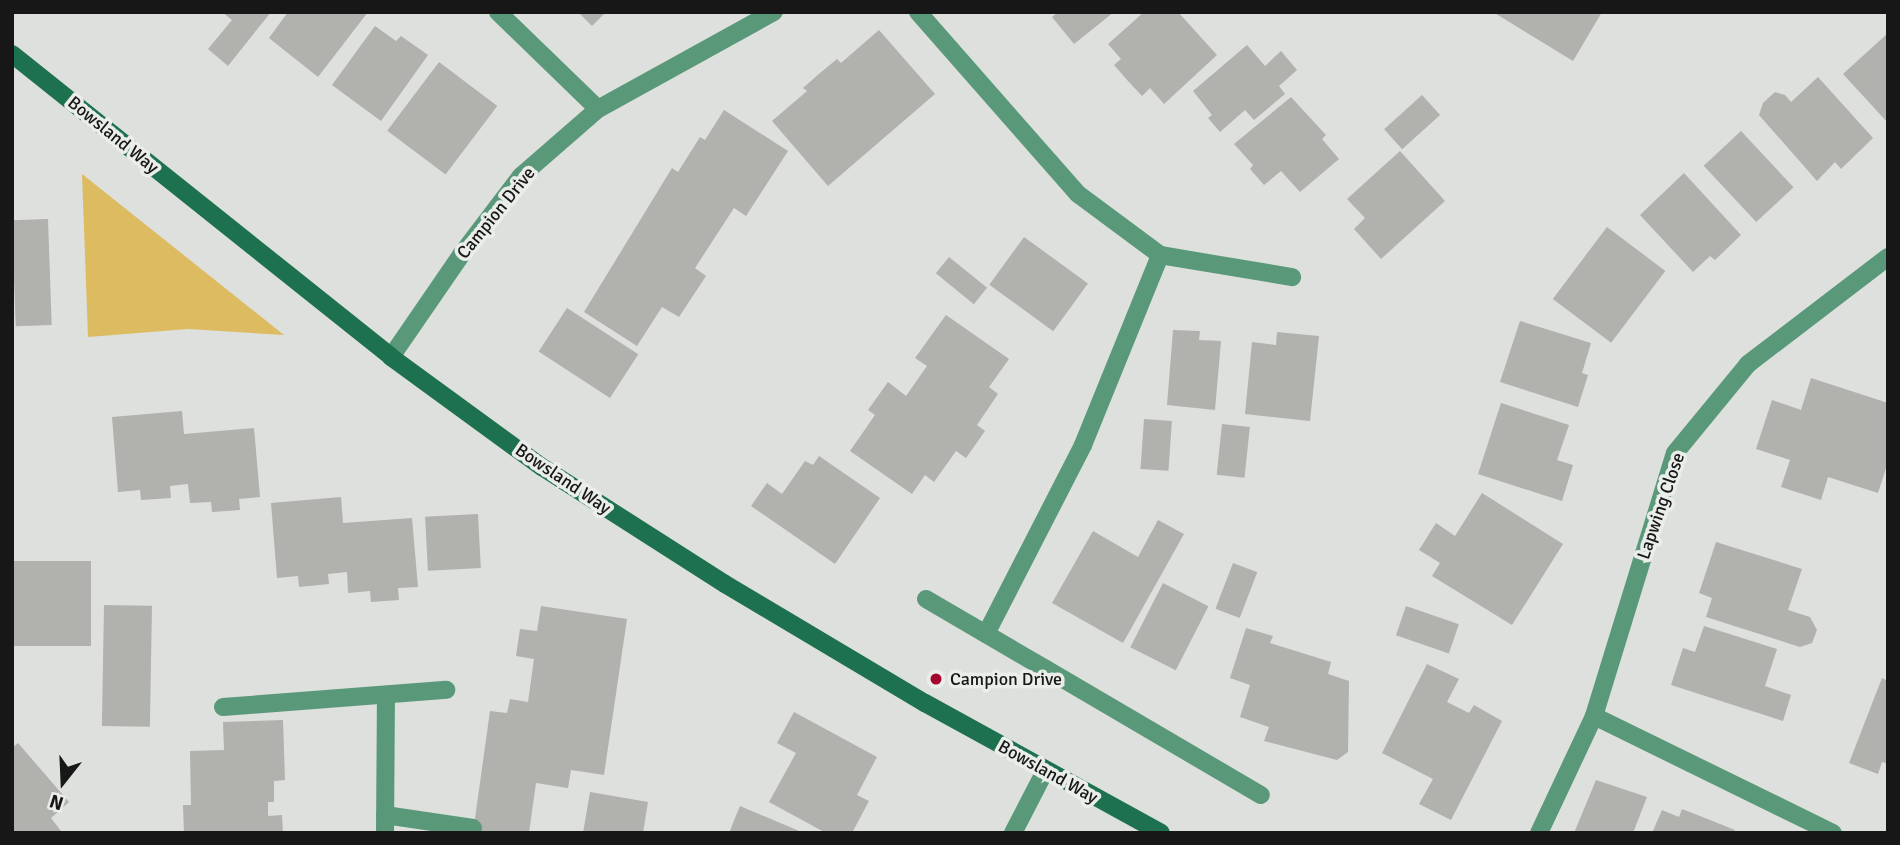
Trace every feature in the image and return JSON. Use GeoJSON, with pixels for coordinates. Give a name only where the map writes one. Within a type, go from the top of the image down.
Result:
{"type":"FeatureCollection","features":[{"type":"Feature","properties":{"kind":"street"},"geometry":{"type":"LineString","coordinates":[[498,12],[598,109]]}},
{"type":"Feature","properties":{"kind":"street","name":"Campion Drive"},"geometry":{"type":"LineString","coordinates":[[391,357],[461,255],[521,176],[598,109],[774,12]]}},
{"type":"Feature","properties":{"kind":"street"},"geometry":{"type":"LineString","coordinates":[[918,12],[1079,194],[1160,255],[1292,277]]}},
{"type":"Feature","properties":{"kind":"street","name":"Bowsland Way"},"geometry":{"type":"LineString","coordinates":[[12,54],[391,357],[542,467],[724,584],[1045,771],[1161,833]]}},
{"type":"Feature","properties":{"kind":"street"},"geometry":{"type":"LineString","coordinates":[[986,635],[1083,445],[1160,255]]}},
{"type":"Feature","properties":{"kind":"street","name":"Lapwing Close"},"geometry":{"type":"LineString","coordinates":[[1539,833],[1594,716],[1675,453],[1748,364],[1888,257]]}},
{"type":"Feature","properties":{"kind":"street"},"geometry":{"type":"LineString","coordinates":[[926,599],[1261,795]]}},
{"type":"Feature","properties":{"kind":"street"},"geometry":{"type":"LineString","coordinates":[[223,707],[446,690]]}},
{"type":"Feature","properties":{"kind":"street"},"geometry":{"type":"LineString","coordinates":[[386,695],[385,824],[473,828]]}},
{"type":"Feature","properties":{"kind":"street"},"geometry":{"type":"LineString","coordinates":[[1594,716],[1804,826],[1833,833]]}},
{"type":"Feature","properties":{"kind":"street"},"geometry":{"type":"LineString","coordinates":[[1013,833],[1045,771]]}},
{"type":"Feature","properties":{"kind":"shaded area"},"geometry":{"type":"Polygon","coordinates":[[[82,174],[284,335],[188,329],[88,337],[82,174]]]}},
{"type":"Feature","properties":{"kind":"building"},"geometry":{"type":"Polygon","coordinates":[[[222,12],[271,12],[228,66],[208,49],[232,20],[222,12]]]}},
{"type":"Feature","properties":{"kind":"building"},"geometry":{"type":"Polygon","coordinates":[[[288,12],[368,12],[318,77],[269,38],[288,12]]]}},
{"type":"Feature","properties":{"kind":"building"},"geometry":{"type":"Polygon","coordinates":[[[578,12],[606,12],[592,26],[578,12]]]}},
{"type":"Feature","properties":{"kind":"building"},"geometry":{"type":"Polygon","coordinates":[[[1058,12],[1114,12],[1074,44],[1052,17],[1058,12]]]}},
{"type":"Feature","properties":{"kind":"building"},"geometry":{"type":"Polygon","coordinates":[[[1144,12],[1178,12],[1217,55],[1164,104],[1150,88],[1142,96],[1128,81],[1114,65],[1121,59],[1108,44],[1144,12]]]}},
{"type":"Feature","properties":{"kind":"building"},"geometry":{"type":"Polygon","coordinates":[[[1493,12],[1602,12],[1573,61],[1493,12]]]}},
{"type":"Feature","properties":{"kind":"building"},"geometry":{"type":"Polygon","coordinates":[[[375,26],[396,41],[401,36],[428,55],[381,121],[332,85],[375,26]]]}},
{"type":"Feature","properties":{"kind":"building"},"geometry":{"type":"Polygon","coordinates":[[[879,30],[935,94],[828,186],[772,121],[807,91],[803,88],[820,73],[837,59],[841,63],[879,30]]]}},
{"type":"Feature","properties":{"kind":"building"},"geometry":{"type":"Polygon","coordinates":[[[1888,33],[1888,123],[1843,74],[1888,33]]]}},
{"type":"Feature","properties":{"kind":"building"},"geometry":{"type":"Polygon","coordinates":[[[1247,45],[1265,66],[1281,51],[1297,70],[1279,86],[1285,94],[1254,120],[1245,110],[1220,132],[1208,118],[1212,115],[1193,91],[1247,45]]]}},
{"type":"Feature","properties":{"kind":"building"},"geometry":{"type":"Polygon","coordinates":[[[439,62],[497,106],[446,175],[387,131],[439,62]]]}},
{"type":"Feature","properties":{"kind":"building"},"geometry":{"type":"Polygon","coordinates":[[[1818,77],[1873,138],[1841,169],[1835,162],[1817,181],[1759,115],[1763,103],[1775,92],[1785,95],[1791,102],[1818,77]]]}},
{"type":"Feature","properties":{"kind":"building"},"geometry":{"type":"Polygon","coordinates":[[[1422,95],[1440,115],[1402,149],[1384,129],[1422,95]]]}},
{"type":"Feature","properties":{"kind":"building"},"geometry":{"type":"Polygon","coordinates":[[[1291,97],[1326,135],[1322,139],[1339,159],[1300,192],[1281,171],[1264,185],[1250,169],[1253,165],[1234,144],[1291,97]]]}},
{"type":"Feature","properties":{"kind":"building"},"geometry":{"type":"Polygon","coordinates":[[[724,110],[788,151],[746,216],[734,208],[695,268],[706,276],[679,317],[662,307],[637,346],[584,312],[672,168],[678,172],[700,137],[705,140],[724,110]]]}},
{"type":"Feature","properties":{"kind":"building"},"geometry":{"type":"Polygon","coordinates":[[[1741,131],[1794,187],[1756,222],[1704,166],[1741,131]]]}},
{"type":"Feature","properties":{"kind":"building"},"geometry":{"type":"Polygon","coordinates":[[[1400,151],[1445,201],[1381,259],[1354,229],[1365,218],[1347,199],[1400,151]]]}},
{"type":"Feature","properties":{"kind":"building"},"geometry":{"type":"Polygon","coordinates":[[[1684,173],[1741,235],[1715,260],[1710,256],[1693,272],[1640,215],[1684,173]]]}},
{"type":"Feature","properties":{"kind":"building"},"geometry":{"type":"Polygon","coordinates":[[[48,219],[52,325],[16,326],[12,220],[48,219]]]}},
{"type":"Feature","properties":{"kind":"building"},"geometry":{"type":"Polygon","coordinates":[[[1607,227],[1665,271],[1611,343],[1553,299],[1607,227]]]}},
{"type":"Feature","properties":{"kind":"building"},"geometry":{"type":"Polygon","coordinates":[[[1024,237],[1088,283],[1053,331],[989,285],[1024,237]]]}},
{"type":"Feature","properties":{"kind":"building"},"geometry":{"type":"Polygon","coordinates":[[[949,257],[987,288],[974,304],[936,273],[949,257]]]}},
{"type":"Feature","properties":{"kind":"building"},"geometry":{"type":"Polygon","coordinates":[[[567,308],[638,354],[610,398],[539,352],[567,308]]]}},
{"type":"Feature","properties":{"kind":"building"},"geometry":{"type":"Polygon","coordinates":[[[946,315],[1009,359],[989,387],[998,394],[977,425],[985,431],[966,458],[956,451],[934,482],[925,475],[912,494],[850,451],[875,415],[868,410],[888,382],[906,396],[927,366],[915,358],[946,315]]]}},
{"type":"Feature","properties":{"kind":"building"},"geometry":{"type":"Polygon","coordinates":[[[1520,321],[1591,343],[1582,373],[1588,375],[1578,407],[1500,382],[1520,321]]]}},
{"type":"Feature","properties":{"kind":"building"},"geometry":{"type":"Polygon","coordinates":[[[1173,330],[1200,331],[1199,340],[1221,341],[1215,410],[1167,405],[1173,330]]]}},
{"type":"Feature","properties":{"kind":"building"},"geometry":{"type":"Polygon","coordinates":[[[1277,332],[1319,336],[1310,421],[1245,414],[1252,342],[1276,345],[1277,332]]]}},
{"type":"Feature","properties":{"kind":"building"},"geometry":{"type":"Polygon","coordinates":[[[1811,378],[1888,403],[1888,462],[1878,493],[1828,477],[1821,500],[1781,487],[1790,460],[1756,449],[1772,400],[1801,410],[1811,378]]]}},
{"type":"Feature","properties":{"kind":"building"},"geometry":{"type":"Polygon","coordinates":[[[1501,403],[1569,425],[1557,460],[1573,465],[1562,501],[1478,474],[1501,403]]]}},
{"type":"Feature","properties":{"kind":"building"},"geometry":{"type":"Polygon","coordinates":[[[182,411],[184,434],[254,428],[260,497],[239,499],[240,510],[212,512],[211,502],[190,503],[188,484],[170,486],[171,498],[141,500],[140,490],[118,492],[112,417],[182,411]]]}},
{"type":"Feature","properties":{"kind":"building"},"geometry":{"type":"Polygon","coordinates":[[[1144,419],[1172,421],[1168,471],[1141,469],[1144,419]]]}},
{"type":"Feature","properties":{"kind":"building"},"geometry":{"type":"Polygon","coordinates":[[[1222,424],[1250,427],[1245,478],[1217,475],[1222,424]]]}},
{"type":"Feature","properties":{"kind":"building"},"geometry":{"type":"Polygon","coordinates":[[[819,456],[880,498],[835,564],[751,506],[767,483],[782,494],[805,461],[813,465],[819,456]]]}},
{"type":"Feature","properties":{"kind":"building"},"geometry":{"type":"Polygon","coordinates":[[[1482,493],[1563,544],[1512,625],[1432,576],[1440,563],[1419,550],[1436,523],[1455,536],[1482,493]]]}},
{"type":"Feature","properties":{"kind":"building"},"geometry":{"type":"Polygon","coordinates":[[[341,497],[343,523],[412,518],[418,587],[398,588],[399,600],[371,602],[370,591],[348,593],[347,572],[328,574],[329,584],[299,587],[298,576],[277,578],[271,503],[341,497]]]}},
{"type":"Feature","properties":{"kind":"building"},"geometry":{"type":"Polygon","coordinates":[[[478,514],[481,568],[428,571],[425,517],[478,514]]]}},
{"type":"Feature","properties":{"kind":"building"},"geometry":{"type":"Polygon","coordinates":[[[1158,520],[1184,534],[1123,643],[1052,603],[1093,531],[1138,557],[1158,520]]]}},
{"type":"Feature","properties":{"kind":"building"},"geometry":{"type":"Polygon","coordinates":[[[1716,542],[1802,569],[1788,610],[1810,617],[1817,630],[1812,643],[1800,647],[1706,617],[1712,598],[1699,593],[1716,542]]]}},
{"type":"Feature","properties":{"kind":"building"},"geometry":{"type":"Polygon","coordinates":[[[12,561],[91,561],[91,646],[12,646],[12,561]]]}},
{"type":"Feature","properties":{"kind":"building"},"geometry":{"type":"Polygon","coordinates":[[[1233,563],[1257,572],[1240,618],[1215,609],[1233,563]]]}},
{"type":"Feature","properties":{"kind":"building"},"geometry":{"type":"Polygon","coordinates":[[[1163,583],[1208,606],[1176,670],[1130,647],[1163,583]]]}},
{"type":"Feature","properties":{"kind":"building"},"geometry":{"type":"Polygon","coordinates":[[[104,605],[152,606],[150,727],[102,726],[104,605]]]}},
{"type":"Feature","properties":{"kind":"building"},"geometry":{"type":"Polygon","coordinates":[[[541,606],[627,619],[604,775],[571,770],[568,788],[536,783],[529,833],[473,833],[490,711],[507,713],[510,699],[528,702],[534,659],[516,656],[520,629],[537,631],[541,606]]]}},
{"type":"Feature","properties":{"kind":"building"},"geometry":{"type":"Polygon","coordinates":[[[1406,606],[1459,624],[1449,654],[1396,635],[1406,606]]]}},
{"type":"Feature","properties":{"kind":"building"},"geometry":{"type":"Polygon","coordinates":[[[1704,626],[1777,649],[1765,686],[1791,695],[1783,721],[1671,685],[1683,648],[1695,652],[1704,626]]]}},
{"type":"Feature","properties":{"kind":"building"},"geometry":{"type":"Polygon","coordinates":[[[1246,628],[1273,636],[1270,643],[1331,662],[1328,674],[1349,681],[1348,752],[1337,760],[1264,741],[1269,727],[1240,717],[1250,685],[1230,678],[1246,628]]]}},
{"type":"Feature","properties":{"kind":"building"},"geometry":{"type":"Polygon","coordinates":[[[1427,664],[1459,679],[1447,702],[1469,713],[1474,705],[1502,721],[1451,820],[1419,804],[1433,779],[1382,753],[1427,664]]]}},
{"type":"Feature","properties":{"kind":"building"},"geometry":{"type":"Polygon","coordinates":[[[1882,678],[1888,681],[1888,764],[1882,762],[1878,774],[1849,763],[1882,678]]]}},
{"type":"Feature","properties":{"kind":"building"},"geometry":{"type":"Polygon","coordinates":[[[794,712],[877,757],[857,795],[869,801],[852,833],[826,833],[769,802],[796,753],[777,743],[794,712]]]}},
{"type":"Feature","properties":{"kind":"building"},"geometry":{"type":"Polygon","coordinates":[[[283,720],[285,780],[274,781],[274,802],[268,802],[268,816],[282,815],[283,833],[184,833],[183,805],[191,805],[190,751],[224,750],[223,722],[283,720]]]}},
{"type":"Feature","properties":{"kind":"building"},"geometry":{"type":"Polygon","coordinates":[[[18,743],[69,802],[51,818],[61,831],[59,833],[12,833],[12,748],[18,743]]]}},
{"type":"Feature","properties":{"kind":"building"},"geometry":{"type":"Polygon","coordinates":[[[1596,780],[1647,797],[1633,833],[1574,833],[1596,780]]]}},
{"type":"Feature","properties":{"kind":"building"},"geometry":{"type":"Polygon","coordinates":[[[590,792],[648,802],[643,833],[583,833],[590,792]]]}},
{"type":"Feature","properties":{"kind":"building"},"geometry":{"type":"Polygon","coordinates":[[[740,806],[804,833],[729,833],[740,806]]]}},
{"type":"Feature","properties":{"kind":"building"},"geometry":{"type":"Polygon","coordinates":[[[1682,809],[1735,830],[1733,833],[1652,833],[1662,810],[1679,817],[1682,809]]]}},
{"type":"Feature","properties":{"kind":"place","name":"Campion Drive"},"geometry":{"type":"Point","coordinates":[936,679]}}]}
